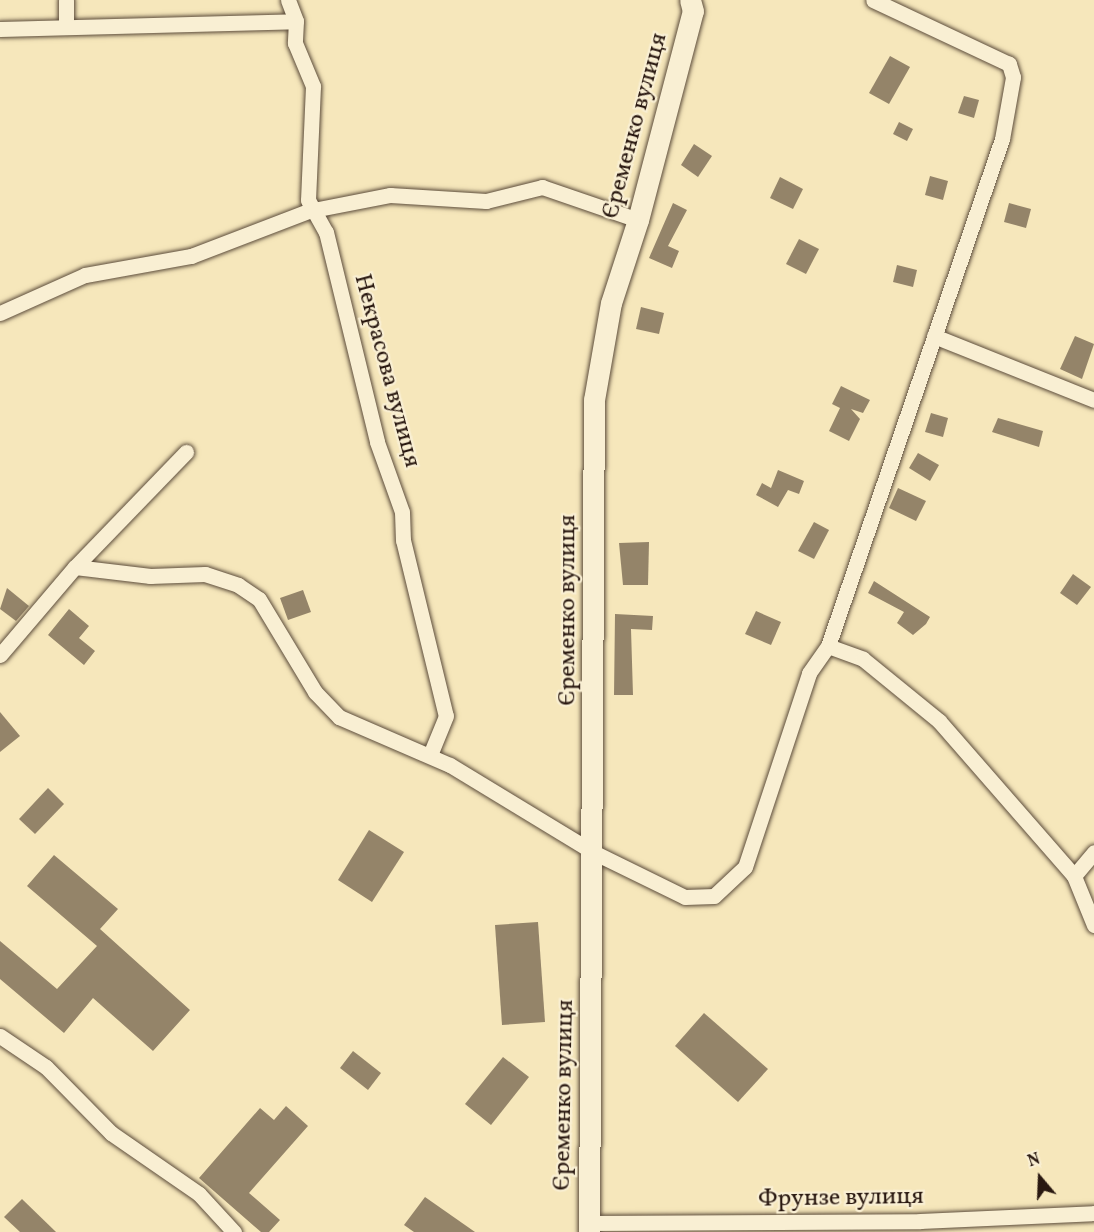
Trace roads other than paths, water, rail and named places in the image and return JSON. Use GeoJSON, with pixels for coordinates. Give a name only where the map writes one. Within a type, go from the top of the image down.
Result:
{"type":"FeatureCollection","features":[{"type":"Feature","properties":{"kind":"street"},"geometry":{"type":"LineString","coordinates":[[66,0],[66,27]]}},
{"type":"Feature","properties":{"kind":"street","name":"Некрасова вулиця"},"geometry":{"type":"LineString","coordinates":[[288,0],[296,21],[295,43],[313,86],[308,200],[326,232],[377,442],[402,512],[404,540],[427,623],[446,716],[430,755]]}},
{"type":"Feature","properties":{"kind":"street"},"geometry":{"type":"LineString","coordinates":[[75,567],[150,576],[205,574],[238,585],[259,599],[315,692],[339,717],[430,755],[593,852],[685,897],[714,896],[745,867],[809,673],[828,646],[1002,139],[1013,77],[1009,64],[873,0]]}},
{"type":"Feature","properties":{"kind":"street","name":"Єременко вулиця"},"geometry":{"type":"LineString","coordinates":[[589,1227],[594,400],[611,303],[638,220],[693,4]]}},
{"type":"Feature","properties":{"kind":"street"},"geometry":{"type":"LineString","coordinates":[[0,28],[296,21]]}},
{"type":"Feature","properties":{"kind":"street"},"geometry":{"type":"LineString","coordinates":[[0,313],[85,275],[191,256],[314,210],[390,195],[486,201],[542,187],[638,220]]}},
{"type":"Feature","properties":{"kind":"street"},"geometry":{"type":"LineString","coordinates":[[934,336],[1094,400]]}},
{"type":"Feature","properties":{"kind":"street"},"geometry":{"type":"LineString","coordinates":[[0,655],[75,567],[186,452]]}},
{"type":"Feature","properties":{"kind":"street"},"geometry":{"type":"LineString","coordinates":[[828,646],[863,659],[939,721],[1074,876],[1094,925]]}},
{"type":"Feature","properties":{"kind":"street"},"geometry":{"type":"LineString","coordinates":[[1074,876],[1094,852]]}},
{"type":"Feature","properties":{"kind":"street"},"geometry":{"type":"LineString","coordinates":[[0,1036],[46,1067],[111,1133],[199,1194],[234,1232]]}},
{"type":"Feature","properties":{"kind":"street","name":"Фрунзе вулиця"},"geometry":{"type":"LineString","coordinates":[[589,1227],[920,1221],[1094,1213]]}}]}
